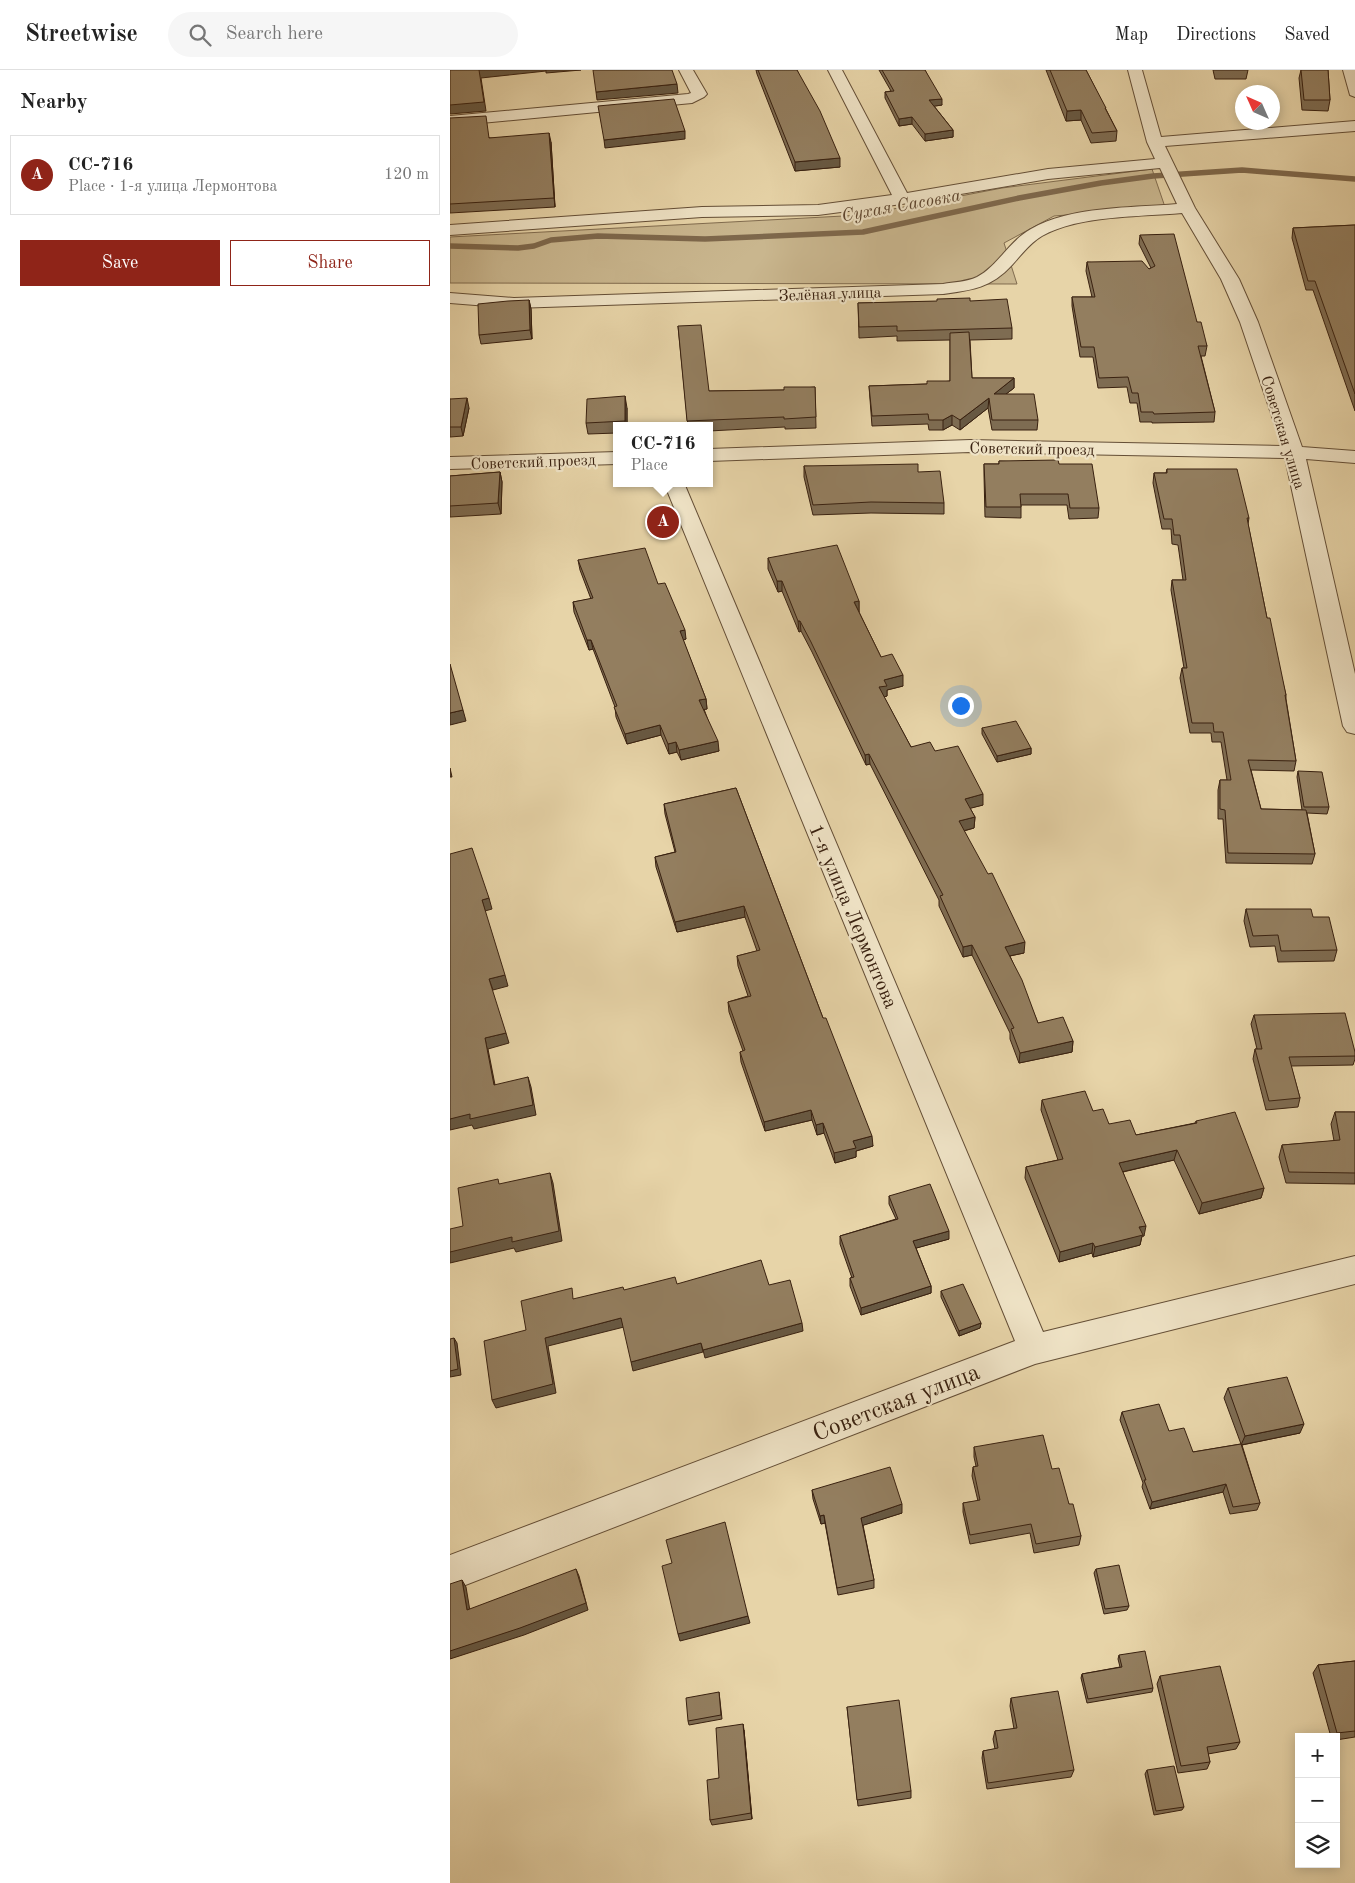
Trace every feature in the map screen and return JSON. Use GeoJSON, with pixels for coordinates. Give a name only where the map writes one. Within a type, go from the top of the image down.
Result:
{"type":"FeatureCollection","features":[{"type":"Feature","properties":{"kind":"street"},"geometry":{"type":"LineString","coordinates":[[450,121],[692,98],[699,94],[686,70]]}},
{"type":"Feature","properties":{"kind":"street"},"geometry":{"type":"LineString","coordinates":[[835,70],[902,199]]}},
{"type":"Feature","properties":{"kind":"street"},"geometry":{"type":"LineString","coordinates":[[450,230],[702,212],[818,210],[902,199],[1048,174],[1165,165],[1155,142],[1135,70]]}},
{"type":"Feature","properties":{"kind":"street"},"geometry":{"type":"LineString","coordinates":[[1350,70],[1355,92]]}},
{"type":"Feature","properties":{"kind":"street"},"geometry":{"type":"LineString","coordinates":[[1155,142],[1355,126]]}},
{"type":"Feature","properties":{"kind":"street","name":"Советская улица"},"geometry":{"type":"LineString","coordinates":[[1165,165],[1187,208],[1230,279],[1249,322],[1294,452],[1355,726]]}},
{"type":"Feature","properties":{"kind":"street","name":"Зелёная улица"},"geometry":{"type":"LineString","coordinates":[[450,298],[514,302],[943,289],[982,281],[993,274],[1028,238],[1050,226],[1106,216],[1187,208]]}},
{"type":"Feature","properties":{"kind":"street","name":"Советский проезд"},"geometry":{"type":"LineString","coordinates":[[713,454],[970,446],[1294,452],[1355,457]]}},
{"type":"Feature","properties":{"kind":"street","name":"Советский проезд"},"geometry":{"type":"LineString","coordinates":[[450,464],[613,458]]}},
{"type":"Feature","properties":{"kind":"street","name":"1-я улица Лермонтова"},"geometry":{"type":"LineString","coordinates":[[676,487],[1034,1349]]}},
{"type":"Feature","properties":{"kind":"street","name":"Советская улица"},"geometry":{"type":"LineString","coordinates":[[450,1573],[1034,1349],[1355,1270]]}},
{"type":"Feature","properties":{"kind":"shaded area"},"geometry":{"type":"Polygon","coordinates":[[[1152,169],[1165,207],[1054,216],[1004,243],[1017,284],[450,283],[450,237],[862,215],[1002,188],[1152,169]]]}},
{"type":"Feature","properties":{"kind":"building"},"geometry":{"type":"Polygon","coordinates":[[[450,70],[479,70],[484,102],[450,105],[450,70]]]}},
{"type":"Feature","properties":{"kind":"building"},"geometry":{"type":"Polygon","coordinates":[[[593,70],[672,70],[677,84],[596,92],[593,70]]]}},
{"type":"Feature","properties":{"kind":"building"},"geometry":{"type":"Polygon","coordinates":[[[758,70],[797,70],[820,111],[840,158],[795,162],[758,70]]]}},
{"type":"Feature","properties":{"kind":"building"},"geometry":{"type":"Polygon","coordinates":[[[882,70],[925,70],[942,99],[929,100],[953,130],[925,134],[912,117],[899,119],[885,92],[894,91],[882,70]]]}},
{"type":"Feature","properties":{"kind":"building"},"geometry":{"type":"Polygon","coordinates":[[[1050,70],[1086,70],[1117,131],[1092,133],[1081,110],[1067,111],[1050,70]]]}},
{"type":"Feature","properties":{"kind":"building"},"geometry":{"type":"Polygon","coordinates":[[[1301,70],[1328,70],[1330,100],[1304,100],[1301,70]]]}},
{"type":"Feature","properties":{"kind":"building"},"geometry":{"type":"Polygon","coordinates":[[[674,99],[685,131],[604,140],[598,106],[674,99]]]}},
{"type":"Feature","properties":{"kind":"building"},"geometry":{"type":"Polygon","coordinates":[[[486,116],[489,138],[549,133],[554,198],[450,204],[450,118],[486,116]]]}},
{"type":"Feature","properties":{"kind":"building"},"geometry":{"type":"Polygon","coordinates":[[[1355,225],[1355,394],[1315,281],[1308,281],[1293,228],[1355,225]]]}},
{"type":"Feature","properties":{"kind":"building"},"geometry":{"type":"Polygon","coordinates":[[[1174,234],[1197,322],[1201,322],[1207,346],[1198,346],[1215,412],[1154,414],[1153,412],[1141,412],[1138,393],[1132,393],[1128,377],[1099,378],[1094,347],[1081,347],[1072,297],[1095,297],[1087,262],[1142,261],[1149,269],[1155,266],[1140,235],[1174,234]]]}},
{"type":"Feature","properties":{"kind":"building"},"geometry":{"type":"Polygon","coordinates":[[[970,298],[970,301],[1007,299],[1012,328],[897,331],[897,326],[859,327],[858,303],[937,301],[937,299],[970,298]]]}},
{"type":"Feature","properties":{"kind":"building"},"geometry":{"type":"Polygon","coordinates":[[[529,300],[530,330],[479,335],[478,304],[529,300]]]}},
{"type":"Feature","properties":{"kind":"building"},"geometry":{"type":"Polygon","coordinates":[[[701,325],[709,391],[784,390],[784,387],[815,387],[816,417],[687,421],[678,326],[701,325]]]}},
{"type":"Feature","properties":{"kind":"building"},"geometry":{"type":"Polygon","coordinates":[[[969,332],[972,378],[1014,378],[994,394],[1034,394],[1038,420],[992,420],[989,398],[960,420],[952,415],[943,420],[929,420],[928,414],[872,416],[869,386],[927,384],[927,381],[950,381],[950,333],[969,332]]]}},
{"type":"Feature","properties":{"kind":"building"},"geometry":{"type":"Polygon","coordinates":[[[625,396],[625,421],[586,423],[587,399],[625,396]]]}},
{"type":"Feature","properties":{"kind":"building"},"geometry":{"type":"Polygon","coordinates":[[[467,398],[461,427],[450,427],[450,399],[467,398]]]}},
{"type":"Feature","properties":{"kind":"building"},"geometry":{"type":"Polygon","coordinates":[[[1058,460],[1059,464],[1092,464],[1099,508],[1070,508],[1068,494],[1020,494],[1021,507],[986,507],[984,464],[999,464],[999,461],[1058,460]]]}},
{"type":"Feature","properties":{"kind":"building"},"geometry":{"type":"Polygon","coordinates":[[[918,464],[918,472],[940,471],[944,503],[871,502],[813,505],[804,466],[918,464]]]}},
{"type":"Feature","properties":{"kind":"building"},"geometry":{"type":"Polygon","coordinates":[[[1167,469],[1237,469],[1249,518],[1247,518],[1267,618],[1270,618],[1286,695],[1296,761],[1248,760],[1261,809],[1306,810],[1315,854],[1228,853],[1225,810],[1220,809],[1220,780],[1231,780],[1223,732],[1214,732],[1213,723],[1192,723],[1182,668],[1187,668],[1172,580],[1186,580],[1180,535],[1174,535],[1172,519],[1164,519],[1154,473],[1167,473],[1167,469]]]}},
{"type":"Feature","properties":{"kind":"building"},"geometry":{"type":"Polygon","coordinates":[[[500,472],[498,503],[450,506],[450,476],[500,472]]]}},
{"type":"Feature","properties":{"kind":"building"},"geometry":{"type":"Polygon","coordinates":[[[837,545],[859,601],[854,602],[881,657],[892,654],[903,675],[884,680],[887,686],[879,687],[911,747],[930,742],[935,751],[958,746],[983,794],[965,799],[975,817],[959,821],[988,874],[992,873],[1025,942],[1005,947],[1022,980],[1038,1023],[1063,1017],[1073,1041],[1020,1053],[1011,1029],[1014,1028],[972,945],[963,947],[940,896],[943,895],[869,754],[865,755],[811,642],[800,621],[798,621],[782,581],[777,581],[768,558],[837,545]]]}},
{"type":"Feature","properties":{"kind":"building"},"geometry":{"type":"Polygon","coordinates":[[[645,548],[658,584],[665,583],[685,630],[680,631],[706,699],[699,700],[718,741],[679,750],[676,742],[668,744],[660,725],[625,734],[614,707],[617,706],[591,640],[587,640],[573,602],[593,598],[578,560],[645,548]]]}},
{"type":"Feature","properties":{"kind":"building"},"geometry":{"type":"Polygon","coordinates":[[[450,664],[463,710],[450,713],[450,664]]]}},
{"type":"Feature","properties":{"kind":"building"},"geometry":{"type":"Polygon","coordinates":[[[1016,721],[1031,748],[997,756],[982,728],[1016,721]]]}},
{"type":"Feature","properties":{"kind":"building"},"geometry":{"type":"Polygon","coordinates":[[[1298,771],[1322,772],[1329,807],[1304,807],[1298,771]]]}},
{"type":"Feature","properties":{"kind":"building"},"geometry":{"type":"Polygon","coordinates":[[[736,788],[823,1018],[826,1018],[872,1136],[853,1141],[856,1148],[834,1153],[823,1123],[816,1125],[811,1110],[764,1122],[740,1052],[745,1050],[728,1002],[751,996],[737,956],[760,950],[744,906],[675,922],[655,857],[676,852],[664,804],[736,788]]]}},
{"type":"Feature","properties":{"kind":"building"},"geometry":{"type":"Polygon","coordinates":[[[472,848],[489,898],[482,900],[505,975],[489,979],[506,1033],[485,1038],[494,1085],[528,1077],[533,1105],[470,1119],[470,1114],[450,1119],[450,854],[472,848]]]}},
{"type":"Feature","properties":{"kind":"building"},"geometry":{"type":"Polygon","coordinates":[[[1246,909],[1311,909],[1313,917],[1329,917],[1337,950],[1281,951],[1278,935],[1253,936],[1246,909]]]}},
{"type":"Feature","properties":{"kind":"building"},"geometry":{"type":"Polygon","coordinates":[[[1345,1013],[1355,1056],[1289,1057],[1300,1098],[1269,1101],[1255,1049],[1262,1049],[1254,1015],[1345,1013]]]}},
{"type":"Feature","properties":{"kind":"building"},"geometry":{"type":"Polygon","coordinates":[[[1085,1091],[1093,1111],[1103,1109],[1109,1124],[1130,1120],[1136,1135],[1197,1123],[1196,1121],[1235,1112],[1264,1188],[1202,1203],[1177,1150],[1119,1163],[1146,1226],[1139,1227],[1143,1235],[1095,1247],[1093,1243],[1060,1252],[1026,1167],[1063,1159],[1042,1100],[1085,1091]]]}},
{"type":"Feature","properties":{"kind":"building"},"geometry":{"type":"Polygon","coordinates":[[[1335,1112],[1355,1112],[1355,1173],[1289,1172],[1282,1145],[1340,1140],[1335,1112]]]}},
{"type":"Feature","properties":{"kind":"building"},"geometry":{"type":"Polygon","coordinates":[[[550,1173],[559,1231],[512,1242],[512,1237],[450,1252],[450,1229],[463,1226],[458,1188],[498,1179],[499,1184],[550,1173]]]}},
{"type":"Feature","properties":{"kind":"building"},"geometry":{"type":"Polygon","coordinates":[[[930,1184],[949,1231],[913,1241],[931,1286],[861,1308],[850,1278],[854,1277],[840,1236],[898,1219],[889,1196],[930,1184]]]}},
{"type":"Feature","properties":{"kind":"building"},"geometry":{"type":"Polygon","coordinates":[[[761,1260],[769,1285],[790,1280],[802,1323],[703,1350],[701,1343],[631,1362],[621,1318],[545,1338],[553,1384],[492,1400],[484,1341],[526,1330],[521,1301],[572,1288],[573,1299],[623,1287],[624,1290],[675,1277],[677,1284],[761,1260]]]}},
{"type":"Feature","properties":{"kind":"building"},"geometry":{"type":"Polygon","coordinates":[[[963,1284],[981,1323],[959,1331],[941,1291],[963,1284]]]}},
{"type":"Feature","properties":{"kind":"building"},"geometry":{"type":"Polygon","coordinates":[[[454,1338],[458,1369],[450,1371],[450,1339],[454,1338]]]}},
{"type":"Feature","properties":{"kind":"building"},"geometry":{"type":"Polygon","coordinates":[[[1287,1377],[1304,1424],[1245,1436],[1228,1388],[1287,1377]]]}},
{"type":"Feature","properties":{"kind":"building"},"geometry":{"type":"Polygon","coordinates":[[[1159,1404],[1169,1431],[1184,1428],[1193,1452],[1241,1444],[1260,1503],[1233,1507],[1226,1484],[1152,1502],[1122,1412],[1159,1404]]]}},
{"type":"Feature","properties":{"kind":"building"},"geometry":{"type":"Polygon","coordinates":[[[1043,1435],[1052,1469],[1059,1468],[1069,1504],[1073,1504],[1081,1536],[1036,1544],[1031,1524],[970,1535],[963,1503],[980,1500],[973,1467],[978,1466],[974,1447],[1043,1435]]]}},
{"type":"Feature","properties":{"kind":"building"},"geometry":{"type":"Polygon","coordinates":[[[890,1467],[902,1504],[861,1518],[874,1580],[837,1588],[824,1515],[820,1516],[812,1490],[890,1467]]]}},
{"type":"Feature","properties":{"kind":"building"},"geometry":{"type":"Polygon","coordinates":[[[725,1522],[748,1616],[678,1634],[662,1566],[672,1563],[666,1540],[725,1522]]]}},
{"type":"Feature","properties":{"kind":"building"},"geometry":{"type":"Polygon","coordinates":[[[1119,1565],[1129,1606],[1105,1609],[1096,1569],[1119,1565]]]}},
{"type":"Feature","properties":{"kind":"building"},"geometry":{"type":"Polygon","coordinates":[[[576,1569],[586,1603],[520,1628],[450,1651],[450,1584],[462,1580],[467,1610],[576,1569]]]}},
{"type":"Feature","properties":{"kind":"building"},"geometry":{"type":"Polygon","coordinates":[[[1145,1651],[1153,1688],[1088,1699],[1082,1674],[1122,1667],[1119,1655],[1145,1651]]]}},
{"type":"Feature","properties":{"kind":"building"},"geometry":{"type":"Polygon","coordinates":[[[1355,1661],[1355,1731],[1337,1733],[1318,1665],[1355,1661]]]}},
{"type":"Feature","properties":{"kind":"building"},"geometry":{"type":"Polygon","coordinates":[[[1220,1666],[1240,1742],[1207,1747],[1210,1762],[1181,1766],[1160,1676],[1220,1666]]]}},
{"type":"Feature","properties":{"kind":"building"},"geometry":{"type":"Polygon","coordinates":[[[1058,1691],[1074,1770],[988,1783],[983,1751],[998,1748],[995,1731],[1017,1728],[1011,1698],[1058,1691]]]}},
{"type":"Feature","properties":{"kind":"building"},"geometry":{"type":"Polygon","coordinates":[[[719,1692],[721,1715],[688,1721],[686,1698],[719,1692]]]}},
{"type":"Feature","properties":{"kind":"building"},"geometry":{"type":"Polygon","coordinates":[[[899,1700],[911,1791],[857,1800],[847,1707],[899,1700]]]}},
{"type":"Feature","properties":{"kind":"building"},"geometry":{"type":"Polygon","coordinates":[[[743,1724],[751,1813],[710,1820],[707,1780],[719,1778],[716,1728],[743,1724]]]}},
{"type":"Feature","properties":{"kind":"building"},"geometry":{"type":"Polygon","coordinates":[[[1174,1766],[1184,1807],[1156,1811],[1147,1770],[1174,1766]]]}},
{"type":"Feature","properties":{"kind":"waterway","name":"Сухая Сасовка"},"geometry":{"type":"LineString","coordinates":[[450,246],[518,248],[534,246],[551,240],[598,236],[705,239],[863,232],[1019,198],[1101,183],[1153,176],[1242,170],[1355,179]]}},
{"type":"Feature","properties":{"kind":"place","name":"СС-716"},"geometry":{"type":"Point","coordinates":[663,522]}}]}
